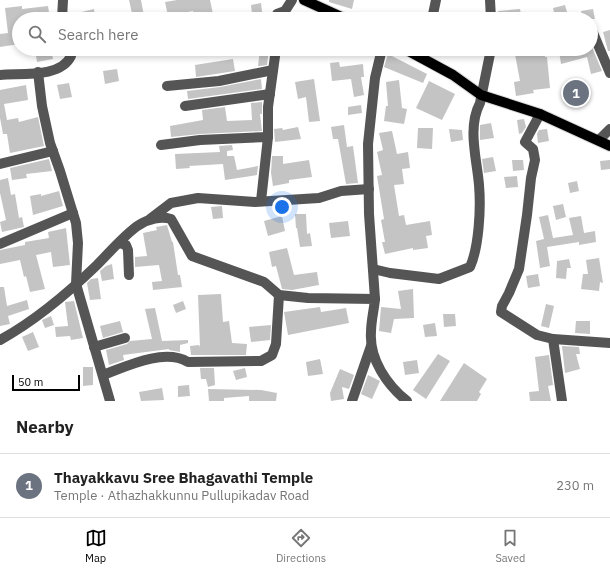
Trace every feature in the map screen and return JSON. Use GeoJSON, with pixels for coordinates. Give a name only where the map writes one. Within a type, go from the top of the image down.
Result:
{"type":"FeatureCollection","features":[{"type":"Feature","properties":{"kind":"main road"},"geometry":{"type":"LineString","coordinates":[[304,0],[331,12]]}},
{"type":"Feature","properties":{"kind":"main road"},"geometry":{"type":"LineString","coordinates":[[426,56],[481,95],[540,114],[610,146]]}},
{"type":"Feature","properties":{"kind":"street"},"geometry":{"type":"LineString","coordinates":[[62,12],[63,0]]}},
{"type":"Feature","properties":{"kind":"street"},"geometry":{"type":"LineString","coordinates":[[282,12],[285,11],[292,0]]}},
{"type":"Feature","properties":{"kind":"street"},"geometry":{"type":"LineString","coordinates":[[433,12],[436,0]]}},
{"type":"Feature","properties":{"kind":"street"},"geometry":{"type":"LineString","coordinates":[[490,0],[491,12]]}},
{"type":"Feature","properties":{"kind":"street"},"geometry":{"type":"LineString","coordinates":[[598,45],[610,73]]}},
{"type":"Feature","properties":{"kind":"street"},"geometry":{"type":"LineString","coordinates":[[0,75],[38,72],[60,68],[71,56]]}},
{"type":"Feature","properties":{"kind":"street"},"geometry":{"type":"LineString","coordinates":[[261,201],[268,137],[270,94],[275,56]]}},
{"type":"Feature","properties":{"kind":"street"},"geometry":{"type":"LineString","coordinates":[[352,401],[371,346],[375,299],[368,144],[375,78],[380,56]]}},
{"type":"Feature","properties":{"kind":"street"},"geometry":{"type":"LineString","coordinates":[[373,269],[390,273],[439,279],[470,267],[475,256],[480,186],[474,128],[476,111],[489,56]]}},
{"type":"Feature","properties":{"kind":"street"},"geometry":{"type":"LineString","coordinates":[[167,86],[212,82],[274,70]]}},
{"type":"Feature","properties":{"kind":"street"},"geometry":{"type":"LineString","coordinates":[[38,72],[42,106],[52,151],[60,171],[76,223],[78,243],[76,284],[110,401]]}},
{"type":"Feature","properties":{"kind":"street"},"geometry":{"type":"LineString","coordinates":[[185,106],[270,94]]}},
{"type":"Feature","properties":{"kind":"street"},"geometry":{"type":"LineString","coordinates":[[540,114],[526,142],[533,149],[535,160],[531,178],[519,269],[502,306],[501,312],[538,335],[553,339],[610,343]]}},
{"type":"Feature","properties":{"kind":"street"},"geometry":{"type":"LineString","coordinates":[[599,140],[610,129]]}},
{"type":"Feature","properties":{"kind":"street"},"geometry":{"type":"LineString","coordinates":[[161,145],[200,140],[268,137]]}},
{"type":"Feature","properties":{"kind":"street"},"geometry":{"type":"LineString","coordinates":[[0,164],[52,151]]}},
{"type":"Feature","properties":{"kind":"street"},"geometry":{"type":"LineString","coordinates":[[148,221],[171,203],[179,201],[214,198],[261,201],[319,198],[341,191],[369,189]]}},
{"type":"Feature","properties":{"kind":"street"},"geometry":{"type":"LineString","coordinates":[[0,244],[73,213]]}},
{"type":"Feature","properties":{"kind":"street"},"geometry":{"type":"LineString","coordinates":[[0,340],[13,333],[76,284],[139,225],[164,217],[171,219],[192,256],[264,282],[279,295],[308,298],[375,299]]}},
{"type":"Feature","properties":{"kind":"street"},"geometry":{"type":"LineString","coordinates":[[119,243],[126,245],[128,250],[129,275]]}},
{"type":"Feature","properties":{"kind":"street"},"geometry":{"type":"LineString","coordinates":[[103,375],[148,359],[180,357],[188,362],[261,361],[272,355],[276,344],[279,295]]}},
{"type":"Feature","properties":{"kind":"street"},"geometry":{"type":"LineString","coordinates":[[94,347],[125,338]]}},
{"type":"Feature","properties":{"kind":"street"},"geometry":{"type":"LineString","coordinates":[[553,339],[562,401]]}},
{"type":"Feature","properties":{"kind":"street"},"geometry":{"type":"LineString","coordinates":[[371,346],[386,380],[393,390],[407,401]]}},
{"type":"Feature","properties":{"kind":"building"},"geometry":{"type":"Polygon","coordinates":[[[129,0],[141,0],[143,12],[132,12],[129,0]]]}},
{"type":"Feature","properties":{"kind":"building"},"geometry":{"type":"Polygon","coordinates":[[[177,0],[210,0],[213,12],[167,12],[165,2],[177,0]]]}},
{"type":"Feature","properties":{"kind":"building"},"geometry":{"type":"Polygon","coordinates":[[[329,0],[354,0],[352,9],[329,2],[329,0]]]}},
{"type":"Feature","properties":{"kind":"building"},"geometry":{"type":"Polygon","coordinates":[[[261,3],[262,12],[252,12],[251,5],[261,3]]]}},
{"type":"Feature","properties":{"kind":"building"},"geometry":{"type":"Polygon","coordinates":[[[565,5],[567,12],[554,12],[553,8],[565,5]]]}},
{"type":"Feature","properties":{"kind":"building"},"geometry":{"type":"Polygon","coordinates":[[[22,6],[22,9],[48,6],[49,12],[12,12],[12,45],[0,47],[0,34],[8,33],[5,8],[22,6]]]}},
{"type":"Feature","properties":{"kind":"building"},"geometry":{"type":"Polygon","coordinates":[[[94,9],[94,12],[81,12],[94,9]]]}},
{"type":"Feature","properties":{"kind":"building"},"geometry":{"type":"Polygon","coordinates":[[[520,9],[521,12],[498,12],[520,9]]]}},
{"type":"Feature","properties":{"kind":"building"},"geometry":{"type":"Polygon","coordinates":[[[593,9],[594,12],[581,12],[593,9]]]}},
{"type":"Feature","properties":{"kind":"building"},"geometry":{"type":"Polygon","coordinates":[[[610,30],[610,51],[608,51],[603,32],[610,30]]]}},
{"type":"Feature","properties":{"kind":"building"},"geometry":{"type":"Polygon","coordinates":[[[36,56],[52,56],[53,59],[37,62],[36,56]]]}},
{"type":"Feature","properties":{"kind":"building"},"geometry":{"type":"Polygon","coordinates":[[[259,56],[268,56],[267,65],[258,66],[259,56]]]}},
{"type":"Feature","properties":{"kind":"building"},"geometry":{"type":"Polygon","coordinates":[[[387,56],[392,56],[427,74],[423,83],[384,67],[387,56]]]}},
{"type":"Feature","properties":{"kind":"building"},"geometry":{"type":"Polygon","coordinates":[[[515,56],[547,57],[550,88],[533,90],[534,93],[516,96],[514,82],[520,81],[515,56]]]}},
{"type":"Feature","properties":{"kind":"building"},"geometry":{"type":"Polygon","coordinates":[[[560,56],[596,56],[602,71],[591,74],[587,57],[561,64],[560,56]]]}},
{"type":"Feature","properties":{"kind":"building"},"geometry":{"type":"Polygon","coordinates":[[[233,59],[235,71],[196,77],[195,65],[233,59]]]}},
{"type":"Feature","properties":{"kind":"building"},"geometry":{"type":"Polygon","coordinates":[[[339,62],[340,67],[363,64],[364,77],[361,77],[364,95],[354,97],[351,79],[332,81],[330,63],[339,62]]]}},
{"type":"Feature","properties":{"kind":"building"},"geometry":{"type":"Polygon","coordinates":[[[117,69],[119,81],[105,84],[103,71],[117,69]]]}},
{"type":"Feature","properties":{"kind":"building"},"geometry":{"type":"Polygon","coordinates":[[[261,79],[262,89],[188,99],[187,91],[220,87],[261,79]]]}},
{"type":"Feature","properties":{"kind":"building"},"geometry":{"type":"Polygon","coordinates":[[[314,79],[320,121],[309,122],[306,97],[298,99],[295,82],[314,79]]]}},
{"type":"Feature","properties":{"kind":"building"},"geometry":{"type":"Polygon","coordinates":[[[399,80],[402,108],[407,109],[404,124],[384,121],[386,106],[388,106],[386,82],[399,80]]]}},
{"type":"Feature","properties":{"kind":"building"},"geometry":{"type":"Polygon","coordinates":[[[429,81],[455,94],[442,120],[416,108],[429,81]]]}},
{"type":"Feature","properties":{"kind":"building"},"geometry":{"type":"Polygon","coordinates":[[[582,82],[585,101],[570,103],[567,84],[582,82]]]}},
{"type":"Feature","properties":{"kind":"building"},"geometry":{"type":"Polygon","coordinates":[[[69,83],[72,97],[60,99],[57,85],[69,83]]]}},
{"type":"Feature","properties":{"kind":"building"},"geometry":{"type":"Polygon","coordinates":[[[26,85],[28,100],[4,104],[7,120],[18,118],[19,122],[38,117],[44,146],[10,153],[7,134],[3,134],[0,118],[0,90],[26,85]]]}},
{"type":"Feature","properties":{"kind":"building"},"geometry":{"type":"Polygon","coordinates":[[[262,102],[262,114],[260,114],[262,131],[171,137],[170,126],[203,120],[202,110],[225,107],[227,121],[252,120],[251,103],[262,102]]]}},
{"type":"Feature","properties":{"kind":"building"},"geometry":{"type":"Polygon","coordinates":[[[361,105],[362,113],[348,115],[348,107],[361,105]]]}},
{"type":"Feature","properties":{"kind":"building"},"geometry":{"type":"Polygon","coordinates":[[[524,119],[526,127],[522,133],[519,134],[517,120],[524,119]]]}},
{"type":"Feature","properties":{"kind":"building"},"geometry":{"type":"Polygon","coordinates":[[[491,123],[494,138],[480,140],[480,125],[491,123]]]}},
{"type":"Feature","properties":{"kind":"building"},"geometry":{"type":"Polygon","coordinates":[[[344,125],[347,147],[353,146],[358,183],[346,184],[338,139],[333,139],[331,127],[344,125]]]}},
{"type":"Feature","properties":{"kind":"building"},"geometry":{"type":"Polygon","coordinates":[[[298,127],[301,139],[275,142],[274,129],[282,128],[283,130],[298,127]]]}},
{"type":"Feature","properties":{"kind":"building"},"geometry":{"type":"Polygon","coordinates":[[[418,128],[433,128],[432,149],[417,148],[418,128]]]}},
{"type":"Feature","properties":{"kind":"building"},"geometry":{"type":"Polygon","coordinates":[[[449,129],[462,130],[463,140],[451,142],[449,129]]]}},
{"type":"Feature","properties":{"kind":"building"},"geometry":{"type":"Polygon","coordinates":[[[547,129],[549,141],[538,143],[537,134],[539,130],[547,129]]]}},
{"type":"Feature","properties":{"kind":"building"},"geometry":{"type":"Polygon","coordinates":[[[392,131],[397,154],[408,152],[410,168],[402,169],[404,184],[394,185],[399,216],[404,215],[406,225],[430,221],[432,235],[426,236],[428,248],[413,250],[413,248],[385,254],[382,242],[385,242],[381,220],[384,219],[377,176],[382,175],[377,152],[383,150],[379,133],[392,131]]]}},
{"type":"Feature","properties":{"kind":"building"},"geometry":{"type":"Polygon","coordinates":[[[232,145],[233,150],[227,151],[227,156],[234,156],[237,170],[258,166],[257,175],[225,180],[223,164],[189,166],[190,168],[176,169],[175,154],[220,152],[219,146],[232,145]]]}},
{"type":"Feature","properties":{"kind":"building"},"geometry":{"type":"Polygon","coordinates":[[[272,156],[283,156],[283,164],[309,160],[312,177],[289,180],[289,183],[273,186],[271,173],[272,156]]]}},
{"type":"Feature","properties":{"kind":"building"},"geometry":{"type":"Polygon","coordinates":[[[493,157],[496,171],[484,173],[482,159],[493,157]]]}},
{"type":"Feature","properties":{"kind":"building"},"geometry":{"type":"Polygon","coordinates":[[[49,159],[52,171],[26,174],[27,178],[12,180],[10,168],[49,159]]]}},
{"type":"Feature","properties":{"kind":"building"},"geometry":{"type":"Polygon","coordinates":[[[512,160],[523,160],[524,170],[513,171],[512,160]]]}},
{"type":"Feature","properties":{"kind":"building"},"geometry":{"type":"Polygon","coordinates":[[[610,160],[610,169],[601,170],[600,161],[610,160]]]}},
{"type":"Feature","properties":{"kind":"building"},"geometry":{"type":"Polygon","coordinates":[[[517,176],[518,187],[506,188],[504,177],[517,176]]]}},
{"type":"Feature","properties":{"kind":"building"},"geometry":{"type":"Polygon","coordinates":[[[8,178],[11,195],[15,194],[19,218],[22,217],[24,227],[2,232],[0,222],[6,220],[0,193],[0,180],[8,178]]]}},
{"type":"Feature","properties":{"kind":"building"},"geometry":{"type":"Polygon","coordinates":[[[577,181],[579,191],[570,193],[568,183],[577,181]]]}},
{"type":"Feature","properties":{"kind":"building"},"geometry":{"type":"Polygon","coordinates":[[[59,191],[63,206],[33,215],[30,196],[41,194],[41,196],[59,191]]]}},
{"type":"Feature","properties":{"kind":"building"},"geometry":{"type":"Polygon","coordinates":[[[563,204],[566,217],[556,220],[553,206],[563,204]]]}},
{"type":"Feature","properties":{"kind":"building"},"geometry":{"type":"Polygon","coordinates":[[[222,206],[223,218],[213,219],[211,207],[222,206]]]}},
{"type":"Feature","properties":{"kind":"building"},"geometry":{"type":"Polygon","coordinates":[[[295,214],[306,214],[307,234],[310,233],[312,246],[300,247],[295,214]]]}},
{"type":"Feature","properties":{"kind":"building"},"geometry":{"type":"Polygon","coordinates":[[[548,215],[553,238],[573,235],[569,218],[581,216],[584,233],[595,231],[596,242],[579,245],[579,242],[547,247],[550,266],[540,268],[536,241],[544,239],[539,217],[548,215]]]}},
{"type":"Feature","properties":{"kind":"building"},"geometry":{"type":"Polygon","coordinates":[[[282,216],[285,231],[268,236],[264,221],[282,216]]]}},
{"type":"Feature","properties":{"kind":"building"},"geometry":{"type":"Polygon","coordinates":[[[348,221],[350,236],[331,238],[329,223],[348,221]]]}},
{"type":"Feature","properties":{"kind":"building"},"geometry":{"type":"Polygon","coordinates":[[[167,225],[173,242],[178,275],[180,275],[182,287],[153,290],[152,282],[162,281],[159,265],[135,267],[135,257],[147,256],[143,233],[157,230],[156,227],[167,225]]]}},
{"type":"Feature","properties":{"kind":"building"},"geometry":{"type":"Polygon","coordinates":[[[66,228],[70,265],[53,267],[51,252],[36,255],[45,289],[30,292],[26,276],[24,277],[20,260],[0,264],[0,250],[25,245],[25,242],[49,238],[48,232],[66,228]]]}},
{"type":"Feature","properties":{"kind":"building"},"geometry":{"type":"Polygon","coordinates":[[[287,248],[294,275],[317,272],[319,285],[292,290],[282,289],[276,266],[272,267],[269,252],[287,248]]]}},
{"type":"Feature","properties":{"kind":"building"},"geometry":{"type":"Polygon","coordinates":[[[599,258],[603,283],[600,282],[599,291],[581,289],[583,274],[588,274],[586,260],[599,258]]]}},
{"type":"Feature","properties":{"kind":"building"},"geometry":{"type":"Polygon","coordinates":[[[569,259],[571,268],[567,268],[566,279],[556,278],[557,261],[569,259]]]}},
{"type":"Feature","properties":{"kind":"building"},"geometry":{"type":"Polygon","coordinates":[[[112,264],[114,279],[102,281],[100,271],[106,266],[112,264]]]}},
{"type":"Feature","properties":{"kind":"building"},"geometry":{"type":"Polygon","coordinates":[[[538,274],[540,286],[528,288],[526,276],[538,274]]]}},
{"type":"Feature","properties":{"kind":"building"},"geometry":{"type":"Polygon","coordinates":[[[98,278],[101,299],[90,300],[87,283],[91,279],[98,278]]]}},
{"type":"Feature","properties":{"kind":"building"},"geometry":{"type":"Polygon","coordinates":[[[0,287],[4,287],[7,306],[27,300],[29,309],[8,316],[10,324],[0,326],[0,287]]]}},
{"type":"Feature","properties":{"kind":"building"},"geometry":{"type":"Polygon","coordinates":[[[413,289],[414,318],[394,319],[391,333],[379,331],[381,307],[401,309],[398,291],[413,289]]]}},
{"type":"Feature","properties":{"kind":"building"},"geometry":{"type":"Polygon","coordinates":[[[221,294],[223,322],[229,321],[232,343],[247,344],[246,355],[191,355],[190,346],[199,345],[200,347],[198,295],[221,294]]]}},
{"type":"Feature","properties":{"kind":"building"},"geometry":{"type":"Polygon","coordinates":[[[74,301],[83,338],[71,340],[70,336],[56,337],[55,327],[68,326],[65,302],[74,301]]]}},
{"type":"Feature","properties":{"kind":"building"},"geometry":{"type":"Polygon","coordinates":[[[183,301],[186,309],[176,313],[173,305],[183,301]]]}},
{"type":"Feature","properties":{"kind":"building"},"geometry":{"type":"Polygon","coordinates":[[[546,304],[554,306],[549,328],[541,326],[546,304]]]}},
{"type":"Feature","properties":{"kind":"building"},"geometry":{"type":"Polygon","coordinates":[[[320,307],[321,312],[346,308],[349,323],[288,335],[284,312],[320,307]]]}},
{"type":"Feature","properties":{"kind":"building"},"geometry":{"type":"Polygon","coordinates":[[[155,308],[162,341],[188,340],[188,343],[180,345],[180,352],[169,349],[123,355],[124,360],[109,365],[106,350],[127,344],[130,341],[152,339],[145,309],[155,308]]]}},
{"type":"Feature","properties":{"kind":"building"},"geometry":{"type":"Polygon","coordinates":[[[443,314],[455,314],[456,326],[444,327],[443,314]]]}},
{"type":"Feature","properties":{"kind":"building"},"geometry":{"type":"Polygon","coordinates":[[[51,316],[54,325],[45,328],[42,320],[51,316]]]}},
{"type":"Feature","properties":{"kind":"building"},"geometry":{"type":"Polygon","coordinates":[[[120,321],[123,332],[103,338],[100,326],[120,321]]]}},
{"type":"Feature","properties":{"kind":"building"},"geometry":{"type":"Polygon","coordinates":[[[576,321],[590,321],[590,334],[575,333],[576,321]]]}},
{"type":"Feature","properties":{"kind":"building"},"geometry":{"type":"Polygon","coordinates":[[[435,323],[437,336],[425,337],[423,325],[435,323]]]}},
{"type":"Feature","properties":{"kind":"building"},"geometry":{"type":"Polygon","coordinates":[[[271,325],[270,340],[251,342],[249,327],[271,325]]]}},
{"type":"Feature","properties":{"kind":"building"},"geometry":{"type":"Polygon","coordinates":[[[33,332],[39,347],[28,351],[22,337],[33,332]]]}},
{"type":"Feature","properties":{"kind":"building"},"geometry":{"type":"Polygon","coordinates":[[[562,346],[579,347],[580,354],[576,354],[580,369],[565,373],[562,346]]]}},
{"type":"Feature","properties":{"kind":"building"},"geometry":{"type":"Polygon","coordinates":[[[438,354],[450,361],[426,399],[413,390],[438,354]]]}},
{"type":"Feature","properties":{"kind":"building"},"geometry":{"type":"Polygon","coordinates":[[[549,355],[553,385],[548,386],[551,401],[530,401],[529,392],[539,391],[535,357],[549,355]]]}},
{"type":"Feature","properties":{"kind":"building"},"geometry":{"type":"Polygon","coordinates":[[[320,359],[323,374],[308,376],[306,362],[320,359]]]}},
{"type":"Feature","properties":{"kind":"building"},"geometry":{"type":"Polygon","coordinates":[[[417,360],[419,373],[405,375],[403,362],[417,360]]]}},
{"type":"Feature","properties":{"kind":"building"},"geometry":{"type":"Polygon","coordinates":[[[464,363],[487,379],[479,392],[481,394],[477,401],[440,401],[464,363]]]}},
{"type":"Feature","properties":{"kind":"building"},"geometry":{"type":"Polygon","coordinates":[[[83,367],[93,367],[93,385],[83,386],[83,367]]]}},
{"type":"Feature","properties":{"kind":"building"},"geometry":{"type":"Polygon","coordinates":[[[200,368],[214,368],[215,385],[208,387],[206,379],[201,379],[200,368]]]}},
{"type":"Feature","properties":{"kind":"building"},"geometry":{"type":"Polygon","coordinates":[[[245,368],[247,377],[236,380],[233,371],[245,368]]]}},
{"type":"Feature","properties":{"kind":"building"},"geometry":{"type":"Polygon","coordinates":[[[340,369],[354,375],[349,389],[342,387],[344,399],[331,401],[330,393],[340,369]]]}},
{"type":"Feature","properties":{"kind":"building"},"geometry":{"type":"Polygon","coordinates":[[[368,375],[380,381],[372,399],[361,394],[368,375]]]}},
{"type":"Feature","properties":{"kind":"building"},"geometry":{"type":"Polygon","coordinates":[[[189,385],[190,396],[178,397],[178,386],[189,385]]]}},
{"type":"Feature","properties":{"kind":"building"},"geometry":{"type":"Polygon","coordinates":[[[162,388],[164,400],[141,401],[139,392],[162,388]]]}},
{"type":"Feature","properties":{"kind":"building"},"geometry":{"type":"Polygon","coordinates":[[[208,389],[261,390],[277,393],[276,401],[249,401],[249,396],[224,398],[224,401],[209,401],[208,389]]]}},
{"type":"Feature","properties":{"kind":"place","name":"Thayakkavu Sree Bhagavathi Temple"},"geometry":{"type":"Point","coordinates":[576,93]}}]}
